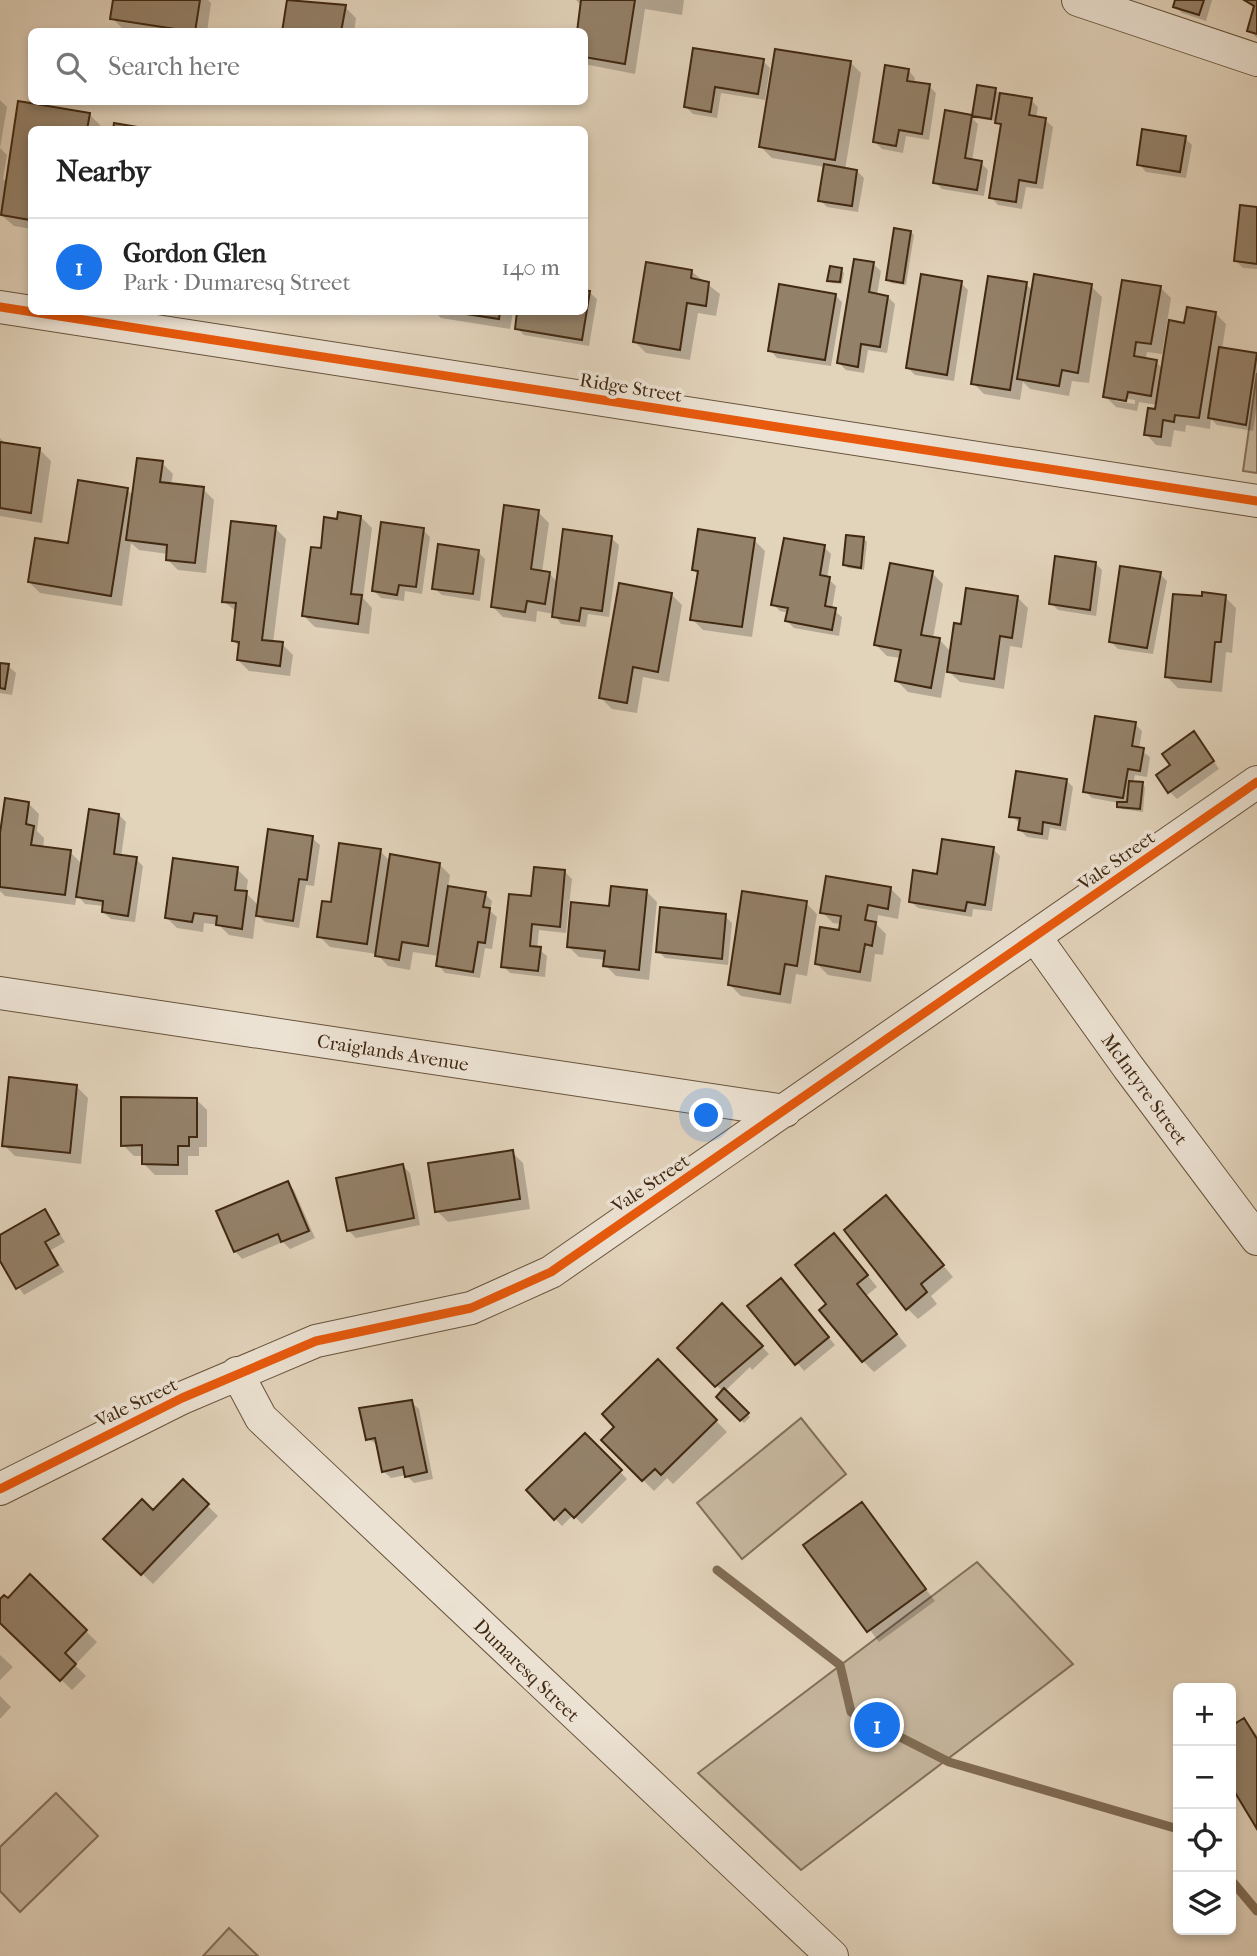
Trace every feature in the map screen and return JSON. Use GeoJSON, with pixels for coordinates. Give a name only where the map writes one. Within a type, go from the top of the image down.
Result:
{"type":"FeatureCollection","features":[{"type":"Feature","properties":{"kind":"street"},"geometry":{"type":"LineString","coordinates":[[1078,0],[1257,60]]}},
{"type":"Feature","properties":{"kind":"street","name":"Ridge Street"},"geometry":{"type":"LineString","coordinates":[[0,307],[28,311]]}},
{"type":"Feature","properties":{"kind":"street","name":"Ridge Street"},"geometry":{"type":"LineString","coordinates":[[52,315],[1257,501]]}},
{"type":"Feature","properties":{"kind":"street","name":"Vale Street"},"geometry":{"type":"LineString","coordinates":[[0,1489],[237,1373],[316,1341],[471,1308],[511,1293],[551,1272],[1036,938],[1257,782]]}},
{"type":"Feature","properties":{"kind":"street","name":"McIntyre Street"},"geometry":{"type":"LineString","coordinates":[[1036,938],[1128,1067],[1257,1239]]}},
{"type":"Feature","properties":{"kind":"street","name":"Craiglands Avenue"},"geometry":{"type":"LineString","coordinates":[[0,993],[785,1111]]}},
{"type":"Feature","properties":{"kind":"street","name":"Dumaresq Street"},"geometry":{"type":"LineString","coordinates":[[237,1373],[261,1418],[832,1956]]}},
{"type":"Feature","properties":{"kind":"shaded area"},"geometry":{"type":"Polygon","coordinates":[[[1257,373],[1257,473],[1243,471],[1257,373]]]}},
{"type":"Feature","properties":{"kind":"shaded area"},"geometry":{"type":"Polygon","coordinates":[[[801,1418],[846,1474],[742,1559],[697,1503],[801,1418]]]}},
{"type":"Feature","properties":{"kind":"shaded area"},"geometry":{"type":"Polygon","coordinates":[[[977,1562],[1073,1664],[801,1870],[698,1773],[977,1562]]]}},
{"type":"Feature","properties":{"kind":"shaded area"},"geometry":{"type":"Polygon","coordinates":[[[56,1793],[98,1836],[20,1912],[0,1891],[0,1847],[56,1793]]]}},
{"type":"Feature","properties":{"kind":"shaded area"},"geometry":{"type":"Polygon","coordinates":[[[229,1928],[258,1956],[203,1956],[229,1928]]]}},
{"type":"Feature","properties":{"kind":"building"},"geometry":{"type":"Polygon","coordinates":[[[113,0],[200,0],[196,28],[169,28],[110,19],[113,0]]]}},
{"type":"Feature","properties":{"kind":"building"},"geometry":{"type":"Polygon","coordinates":[[[287,0],[346,5],[342,28],[283,28],[287,0]]]}},
{"type":"Feature","properties":{"kind":"building"},"geometry":{"type":"Polygon","coordinates":[[[581,0],[635,0],[625,64],[588,58],[588,28],[578,28],[581,0]]]}},
{"type":"Feature","properties":{"kind":"building"},"geometry":{"type":"Polygon","coordinates":[[[1175,0],[1204,0],[1199,15],[1173,7],[1175,0]]]}},
{"type":"Feature","properties":{"kind":"building"},"geometry":{"type":"Polygon","coordinates":[[[1244,0],[1257,0],[1257,34],[1247,31],[1254,6],[1244,0]]]}},
{"type":"Feature","properties":{"kind":"building"},"geometry":{"type":"Polygon","coordinates":[[[693,48],[764,59],[758,94],[715,87],[711,112],[684,107],[693,48]]]}},
{"type":"Feature","properties":{"kind":"building"},"geometry":{"type":"Polygon","coordinates":[[[775,49],[851,61],[835,160],[759,147],[775,49]]]}},
{"type":"Feature","properties":{"kind":"building"},"geometry":{"type":"Polygon","coordinates":[[[885,65],[909,69],[907,81],[930,84],[922,134],[899,130],[896,146],[873,142],[885,65]]]}},
{"type":"Feature","properties":{"kind":"building"},"geometry":{"type":"Polygon","coordinates":[[[977,85],[996,88],[991,119],[972,116],[977,85]]]}},
{"type":"Feature","properties":{"kind":"building"},"geometry":{"type":"Polygon","coordinates":[[[1000,93],[1032,98],[1029,115],[1046,118],[1036,183],[1019,180],[1016,202],[989,198],[1001,124],[995,123],[1000,93]]]}},
{"type":"Feature","properties":{"kind":"building"},"geometry":{"type":"Polygon","coordinates":[[[18,101],[28,103],[28,105],[90,113],[88,126],[28,126],[28,220],[1,215],[18,101]]]}},
{"type":"Feature","properties":{"kind":"building"},"geometry":{"type":"Polygon","coordinates":[[[945,110],[972,115],[965,158],[982,161],[977,190],[933,183],[945,110]]]}},
{"type":"Feature","properties":{"kind":"building"},"geometry":{"type":"Polygon","coordinates":[[[1142,129],[1186,136],[1180,172],[1137,165],[1142,129]]]}},
{"type":"Feature","properties":{"kind":"building"},"geometry":{"type":"Polygon","coordinates":[[[824,164],[857,170],[852,206],[818,201],[824,164]]]}},
{"type":"Feature","properties":{"kind":"building"},"geometry":{"type":"Polygon","coordinates":[[[1240,205],[1257,207],[1257,264],[1234,261],[1240,205]]]}},
{"type":"Feature","properties":{"kind":"building"},"geometry":{"type":"Polygon","coordinates":[[[894,228],[911,231],[903,283],[886,280],[894,228]]]}},
{"type":"Feature","properties":{"kind":"building"},"geometry":{"type":"Polygon","coordinates":[[[854,259],[874,262],[869,292],[888,296],[880,347],[861,344],[858,367],[837,363],[854,259]]]}},
{"type":"Feature","properties":{"kind":"building"},"geometry":{"type":"Polygon","coordinates":[[[646,262],[692,270],[691,278],[709,282],[706,306],[687,303],[680,350],[633,342],[646,262]]]}},
{"type":"Feature","properties":{"kind":"building"},"geometry":{"type":"Polygon","coordinates":[[[830,266],[842,268],[840,282],[827,281],[830,266]]]}},
{"type":"Feature","properties":{"kind":"building"},"geometry":{"type":"Polygon","coordinates":[[[921,274],[962,281],[947,375],[906,368],[921,274]]]}},
{"type":"Feature","properties":{"kind":"building"},"geometry":{"type":"Polygon","coordinates":[[[1034,274],[1092,284],[1078,373],[1062,370],[1059,386],[1017,379],[1034,274]]]}},
{"type":"Feature","properties":{"kind":"building"},"geometry":{"type":"Polygon","coordinates":[[[988,276],[1027,282],[1010,390],[971,384],[988,276]]]}},
{"type":"Feature","properties":{"kind":"building"},"geometry":{"type":"Polygon","coordinates":[[[1122,280],[1161,286],[1151,344],[1136,342],[1134,356],[1157,360],[1151,396],[1128,392],[1126,401],[1103,397],[1122,280]]]}},
{"type":"Feature","properties":{"kind":"building"},"geometry":{"type":"Polygon","coordinates":[[[779,284],[836,294],[825,360],[768,351],[779,284]]]}},
{"type":"Feature","properties":{"kind":"building"},"geometry":{"type":"Polygon","coordinates":[[[1187,307],[1216,312],[1199,418],[1175,415],[1174,422],[1163,420],[1161,437],[1144,435],[1148,408],[1155,409],[1169,320],[1184,323],[1187,307]]]}},
{"type":"Feature","properties":{"kind":"building"},"geometry":{"type":"Polygon","coordinates":[[[473,315],[500,315],[499,319],[473,315]]]}},
{"type":"Feature","properties":{"kind":"building"},"geometry":{"type":"Polygon","coordinates":[[[517,315],[586,315],[582,340],[515,329],[517,315]]]}},
{"type":"Feature","properties":{"kind":"building"},"geometry":{"type":"Polygon","coordinates":[[[1219,347],[1257,353],[1246,425],[1208,418],[1219,347]]]}},
{"type":"Feature","properties":{"kind":"building"},"geometry":{"type":"Polygon","coordinates":[[[0,442],[40,448],[31,513],[0,508],[0,442]]]}},
{"type":"Feature","properties":{"kind":"building"},"geometry":{"type":"Polygon","coordinates":[[[137,458],[163,461],[160,482],[204,487],[195,563],[166,560],[167,545],[126,540],[137,458]]]}},
{"type":"Feature","properties":{"kind":"building"},"geometry":{"type":"Polygon","coordinates":[[[78,480],[128,488],[111,596],[28,582],[35,538],[68,543],[78,480]]]}},
{"type":"Feature","properties":{"kind":"building"},"geometry":{"type":"Polygon","coordinates":[[[504,505],[539,510],[531,569],[550,572],[545,604],[527,601],[525,612],[491,607],[504,505]]]}},
{"type":"Feature","properties":{"kind":"building"},"geometry":{"type":"Polygon","coordinates":[[[338,512],[361,516],[351,594],[362,595],[358,624],[302,616],[311,547],[321,548],[324,517],[337,519],[338,512]]]}},
{"type":"Feature","properties":{"kind":"building"},"geometry":{"type":"Polygon","coordinates":[[[231,521],[276,526],[262,640],[283,642],[280,666],[237,660],[239,642],[232,641],[236,603],[222,602],[231,521]]]}},
{"type":"Feature","properties":{"kind":"building"},"geometry":{"type":"Polygon","coordinates":[[[381,522],[424,528],[416,587],[399,585],[397,595],[372,591],[381,522]]]}},
{"type":"Feature","properties":{"kind":"building"},"geometry":{"type":"Polygon","coordinates":[[[563,529],[612,536],[602,611],[581,608],[579,621],[552,617],[563,529]]]}},
{"type":"Feature","properties":{"kind":"building"},"geometry":{"type":"Polygon","coordinates":[[[698,529],[755,538],[742,627],[690,620],[698,571],[692,570],[698,529]]]}},
{"type":"Feature","properties":{"kind":"building"},"geometry":{"type":"Polygon","coordinates":[[[846,535],[864,537],[861,568],[843,565],[846,535]]]}},
{"type":"Feature","properties":{"kind":"building"},"geometry":{"type":"Polygon","coordinates":[[[784,538],[825,545],[820,575],[830,577],[825,606],[836,608],[832,630],[785,621],[788,608],[771,605],[784,538]]]}},
{"type":"Feature","properties":{"kind":"building"},"geometry":{"type":"Polygon","coordinates":[[[438,544],[479,550],[473,594],[432,589],[438,544]]]}},
{"type":"Feature","properties":{"kind":"building"},"geometry":{"type":"Polygon","coordinates":[[[1055,556],[1096,562],[1090,610],[1049,604],[1055,556]]]}},
{"type":"Feature","properties":{"kind":"building"},"geometry":{"type":"Polygon","coordinates":[[[890,563],[933,571],[921,635],[940,638],[931,688],[895,681],[901,650],[874,645],[890,563]]]}},
{"type":"Feature","properties":{"kind":"building"},"geometry":{"type":"Polygon","coordinates":[[[1120,566],[1161,572],[1147,648],[1109,642],[1120,566]]]}},
{"type":"Feature","properties":{"kind":"building"},"geometry":{"type":"Polygon","coordinates":[[[619,583],[672,593],[658,672],[633,667],[627,703],[599,698],[619,583]]]}},
{"type":"Feature","properties":{"kind":"building"},"geometry":{"type":"Polygon","coordinates":[[[966,588],[1018,596],[1012,638],[1000,636],[994,679],[947,672],[954,623],[961,624],[966,588]]]}},
{"type":"Feature","properties":{"kind":"building"},"geometry":{"type":"Polygon","coordinates":[[[1202,592],[1226,595],[1221,642],[1215,642],[1211,682],[1165,677],[1173,594],[1202,596],[1202,592]]]}},
{"type":"Feature","properties":{"kind":"building"},"geometry":{"type":"Polygon","coordinates":[[[0,663],[9,664],[5,689],[0,688],[0,663]]]}},
{"type":"Feature","properties":{"kind":"building"},"geometry":{"type":"Polygon","coordinates":[[[1095,716],[1136,722],[1132,746],[1144,748],[1140,771],[1128,769],[1123,798],[1083,792],[1095,716]]]}},
{"type":"Feature","properties":{"kind":"building"},"geometry":{"type":"Polygon","coordinates":[[[1194,731],[1214,761],[1168,793],[1156,775],[1170,765],[1162,754],[1194,731]]]}},
{"type":"Feature","properties":{"kind":"building"},"geometry":{"type":"Polygon","coordinates":[[[1016,771],[1067,779],[1060,825],[1043,822],[1042,834],[1018,830],[1020,818],[1009,817],[1016,771]]]}},
{"type":"Feature","properties":{"kind":"building"},"geometry":{"type":"Polygon","coordinates":[[[1129,781],[1143,782],[1140,809],[1117,807],[1117,802],[1127,802],[1129,781]]]}},
{"type":"Feature","properties":{"kind":"building"},"geometry":{"type":"Polygon","coordinates":[[[5,798],[29,802],[26,824],[34,826],[31,845],[71,850],[65,895],[0,887],[0,833],[5,798]]]}},
{"type":"Feature","properties":{"kind":"building"},"geometry":{"type":"Polygon","coordinates":[[[89,809],[119,814],[114,854],[137,857],[128,916],[102,912],[103,901],[76,897],[89,809]]]}},
{"type":"Feature","properties":{"kind":"building"},"geometry":{"type":"Polygon","coordinates":[[[268,829],[313,836],[307,880],[299,879],[293,921],[256,916],[268,829]]]}},
{"type":"Feature","properties":{"kind":"building"},"geometry":{"type":"Polygon","coordinates":[[[942,839],[994,847],[985,905],[967,902],[965,911],[909,902],[913,870],[937,874],[942,839]]]}},
{"type":"Feature","properties":{"kind":"building"},"geometry":{"type":"Polygon","coordinates":[[[339,843],[381,849],[367,944],[317,937],[322,901],[331,902],[339,843]]]}},
{"type":"Feature","properties":{"kind":"building"},"geometry":{"type":"Polygon","coordinates":[[[390,854],[440,863],[428,946],[402,942],[399,960],[375,956],[390,854]]]}},
{"type":"Feature","properties":{"kind":"building"},"geometry":{"type":"Polygon","coordinates":[[[173,858],[238,867],[235,890],[247,891],[242,929],[216,925],[217,916],[194,913],[192,922],[165,918],[173,858]]]}},
{"type":"Feature","properties":{"kind":"building"},"geometry":{"type":"Polygon","coordinates":[[[534,867],[565,870],[560,927],[532,924],[530,946],[541,947],[538,971],[501,967],[509,894],[531,896],[534,867]]]}},
{"type":"Feature","properties":{"kind":"building"},"geometry":{"type":"Polygon","coordinates":[[[826,876],[891,887],[888,909],[868,905],[865,920],[876,922],[872,946],[865,944],[860,972],[815,964],[820,927],[839,930],[841,916],[820,913],[826,876]]]}},
{"type":"Feature","properties":{"kind":"building"},"geometry":{"type":"Polygon","coordinates":[[[448,886],[486,892],[483,907],[490,908],[485,943],[478,942],[473,972],[436,966],[448,886]]]}},
{"type":"Feature","properties":{"kind":"building"},"geometry":{"type":"Polygon","coordinates":[[[611,886],[647,890],[639,970],[603,966],[605,951],[567,947],[571,902],[609,906],[611,886]]]}},
{"type":"Feature","properties":{"kind":"building"},"geometry":{"type":"Polygon","coordinates":[[[742,891],[807,901],[797,966],[785,964],[780,994],[728,985],[742,891]]]}},
{"type":"Feature","properties":{"kind":"building"},"geometry":{"type":"Polygon","coordinates":[[[660,907],[726,914],[722,959],[656,952],[660,907]]]}},
{"type":"Feature","properties":{"kind":"building"},"geometry":{"type":"Polygon","coordinates":[[[9,1077],[77,1085],[70,1153],[2,1146],[9,1077]]]}},
{"type":"Feature","properties":{"kind":"building"},"geometry":{"type":"Polygon","coordinates":[[[121,1097],[197,1098],[197,1137],[189,1137],[189,1146],[178,1146],[178,1165],[142,1164],[142,1145],[121,1146],[121,1097]]]}},
{"type":"Feature","properties":{"kind":"building"},"geometry":{"type":"Polygon","coordinates":[[[513,1150],[520,1199],[435,1212],[428,1163],[513,1150]]]}},
{"type":"Feature","properties":{"kind":"building"},"geometry":{"type":"Polygon","coordinates":[[[403,1164],[414,1218],[347,1231],[336,1178],[403,1164]]]}},
{"type":"Feature","properties":{"kind":"building"},"geometry":{"type":"Polygon","coordinates":[[[288,1181],[309,1231],[281,1242],[278,1234],[234,1252],[216,1211],[288,1181]]]}},
{"type":"Feature","properties":{"kind":"building"},"geometry":{"type":"Polygon","coordinates":[[[886,1195],[944,1265],[921,1284],[927,1292],[906,1310],[844,1230],[886,1195]]]}},
{"type":"Feature","properties":{"kind":"building"},"geometry":{"type":"Polygon","coordinates":[[[45,1209],[59,1234],[45,1242],[58,1265],[16,1289],[0,1261],[0,1235],[45,1209]]]}},
{"type":"Feature","properties":{"kind":"building"},"geometry":{"type":"Polygon","coordinates":[[[834,1233],[868,1275],[857,1284],[897,1334],[862,1362],[819,1310],[826,1304],[795,1265],[834,1233]]]}},
{"type":"Feature","properties":{"kind":"building"},"geometry":{"type":"Polygon","coordinates":[[[781,1278],[829,1337],[795,1365],[747,1306],[781,1278]]]}},
{"type":"Feature","properties":{"kind":"building"},"geometry":{"type":"Polygon","coordinates":[[[722,1303],[763,1346],[715,1387],[677,1348],[722,1303]]]}},
{"type":"Feature","properties":{"kind":"building"},"geometry":{"type":"Polygon","coordinates":[[[658,1359],[717,1420],[661,1475],[655,1469],[642,1481],[601,1440],[614,1427],[602,1414],[658,1359]]]}},
{"type":"Feature","properties":{"kind":"building"},"geometry":{"type":"Polygon","coordinates":[[[724,1388],[749,1413],[740,1421],[716,1397],[724,1388]]]}},
{"type":"Feature","properties":{"kind":"building"},"geometry":{"type":"Polygon","coordinates":[[[412,1400],[427,1472],[405,1477],[403,1467],[382,1472],[375,1438],[366,1440],[359,1408],[412,1400]]]}},
{"type":"Feature","properties":{"kind":"building"},"geometry":{"type":"Polygon","coordinates":[[[585,1433],[622,1470],[574,1518],[565,1509],[554,1520],[526,1490],[585,1433]]]}},
{"type":"Feature","properties":{"kind":"building"},"geometry":{"type":"Polygon","coordinates":[[[183,1479],[209,1504],[141,1575],[103,1539],[142,1499],[153,1510],[183,1479]]]}},
{"type":"Feature","properties":{"kind":"building"},"geometry":{"type":"Polygon","coordinates":[[[862,1502],[926,1589],[867,1632],[803,1545],[862,1502]]]}},
{"type":"Feature","properties":{"kind":"building"},"geometry":{"type":"Polygon","coordinates":[[[30,1574],[87,1630],[65,1653],[76,1664],[60,1681],[0,1623],[0,1599],[4,1595],[8,1598],[30,1574]]]}},
{"type":"Feature","properties":{"kind":"building"},"geometry":{"type":"Polygon","coordinates":[[[1244,1718],[1257,1739],[1257,1829],[1236,1794],[1236,1723],[1244,1718]]]}},
{"type":"Feature","properties":{"kind":"waterway"},"geometry":{"type":"LineString","coordinates":[[717,1570],[840,1665],[851,1712],[949,1762],[1173,1828]]}},
{"type":"Feature","properties":{"kind":"waterway"},"geometry":{"type":"LineString","coordinates":[[1236,1886],[1257,1911]]}},
{"type":"Feature","properties":{"kind":"cycle path"},"geometry":{"type":"LineString","coordinates":[[0,307],[28,311]]}},
{"type":"Feature","properties":{"kind":"cycle path"},"geometry":{"type":"LineString","coordinates":[[52,315],[1257,501]]}},
{"type":"Feature","properties":{"kind":"cycle path"},"geometry":{"type":"LineString","coordinates":[[0,1489],[182,1398],[316,1341],[471,1308],[551,1272],[1257,782]]}},
{"type":"Feature","properties":{"kind":"place","name":"Gordon Glen"},"geometry":{"type":"Point","coordinates":[877,1725]}}]}
